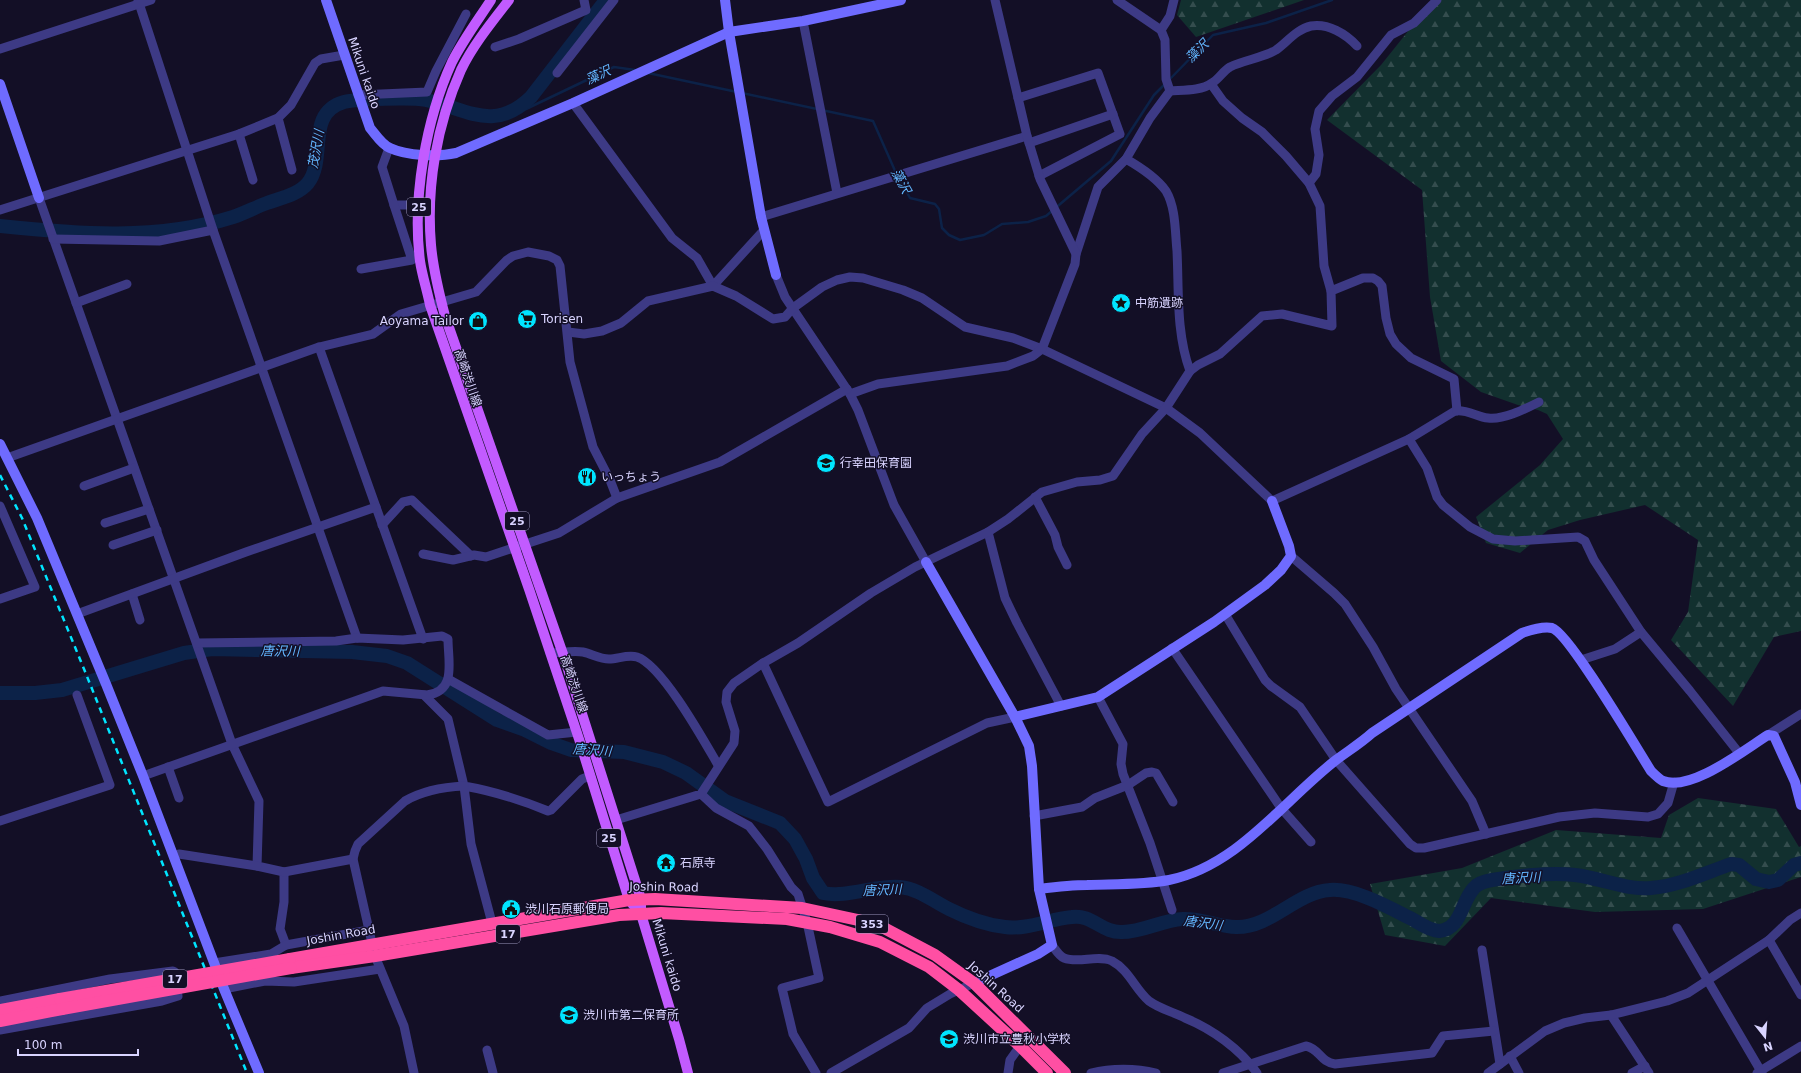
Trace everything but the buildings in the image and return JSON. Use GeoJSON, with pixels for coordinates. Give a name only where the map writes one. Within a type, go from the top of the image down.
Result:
{"type":"FeatureCollection","features":[{"type":"Feature","properties":{"kind":"highway","name":"Joshin Road"},"geometry":{"type":"LineString","coordinates":[[0,1010],[61,1004],[291,963],[372,944],[635,899],[802,908],[838,915],[884,928],[935,955],[974,983],[1065,1073]]}},
{"type":"Feature","properties":{"kind":"highway","name":"Joshin Road"},"geometry":{"type":"LineString","coordinates":[[291,963],[375,956],[619,915],[718,915],[787,919],[830,926],[880,942],[929,967],[959,990],[1047,1073]]}},
{"type":"Feature","properties":{"kind":"highway","name":"Joshin Road"},"geometry":{"type":"LineString","coordinates":[[0,1021],[61,1004]]}},
{"type":"Feature","properties":{"kind":"main road","name":"25"},"geometry":{"type":"LineString","coordinates":[[430,305],[420,262],[419,242],[424,154],[435,110],[452,62],[491,0]]}},
{"type":"Feature","properties":{"kind":"main road","name":"25"},"geometry":{"type":"LineString","coordinates":[[442,302],[431,245],[432,185],[436,156],[449,101],[462,70],[470,54],[509,0]]}},
{"type":"Feature","properties":{"kind":"main road","name":"高崎渋川線"},"geometry":{"type":"LineString","coordinates":[[442,302],[526,544],[591,740],[616,820],[635,899]]}},
{"type":"Feature","properties":{"kind":"main road","name":"高崎渋川線"},"geometry":{"type":"LineString","coordinates":[[430,305],[515,548],[590,776],[641,914]]}},
{"type":"Feature","properties":{"kind":"main road","name":"Mikuni kaido"},"geometry":{"type":"LineString","coordinates":[[641,914],[688,1073]]}},
{"type":"Feature","properties":{"kind":"street"},"geometry":{"type":"LineString","coordinates":[[0,49],[139,2],[151,0]]}},
{"type":"Feature","properties":{"kind":"street","name":"Mikuni kaido"},"geometry":{"type":"LineString","coordinates":[[326,0],[370,128],[389,148]]}},
{"type":"Feature","properties":{"kind":"street"},"geometry":{"type":"LineString","coordinates":[[495,48],[519,40],[586,10],[584,0]]}},
{"type":"Feature","properties":{"kind":"street"},"geometry":{"type":"LineString","coordinates":[[557,73],[614,0]]}},
{"type":"Feature","properties":{"kind":"street"},"geometry":{"type":"LineString","coordinates":[[725,0],[729,32],[761,216],[776,275],[786,297],[848,391],[858,410],[894,505],[1015,717],[1029,746],[1032,766],[1039,889],[1052,945],[1063,958],[1072,960],[1103,958],[1113,961],[1128,974],[1141,993],[1150,1002],[1164,1010],[1201,1026],[1221,1039],[1251,1065],[1257,1073]]}},
{"type":"Feature","properties":{"kind":"street"},"geometry":{"type":"LineString","coordinates":[[361,269],[412,260],[382,167],[389,148],[402,152],[436,156],[456,152],[573,103],[729,32],[803,21],[901,0]]}},
{"type":"Feature","properties":{"kind":"street"},"geometry":{"type":"LineString","coordinates":[[995,0],[1028,140],[1039,176],[1076,254]]}},
{"type":"Feature","properties":{"kind":"street"},"geometry":{"type":"LineString","coordinates":[[1117,0],[1161,30],[1165,40],[1166,79],[1170,91]]}},
{"type":"Feature","properties":{"kind":"street"},"geometry":{"type":"LineString","coordinates":[[1161,30],[1170,16],[1174,0]]}},
{"type":"Feature","properties":{"kind":"street"},"geometry":{"type":"LineString","coordinates":[[1309,183],[1316,174],[1319,155],[1315,129],[1319,111],[1332,96],[1357,77],[1391,34],[1414,23],[1437,0]]}},
{"type":"Feature","properties":{"kind":"street"},"geometry":{"type":"LineString","coordinates":[[139,2],[213,229],[357,638]]}},
{"type":"Feature","properties":{"kind":"street"},"geometry":{"type":"LineString","coordinates":[[358,94],[427,92],[436,71],[466,14]]}},
{"type":"Feature","properties":{"kind":"street"},"geometry":{"type":"LineString","coordinates":[[803,21],[837,193]]}},
{"type":"Feature","properties":{"kind":"street"},"geometry":{"type":"LineString","coordinates":[[423,554],[453,560],[471,556],[486,557],[559,533],[617,498],[720,462],[848,391],[878,384],[1007,366],[1033,356],[1042,349],[1075,264],[1076,254],[1098,186],[1126,159],[1150,118],[1170,91],[1196,89],[1211,84],[1228,68],[1274,51],[1302,30],[1311,26],[1323,26],[1337,30],[1351,39],[1357,46]]}},
{"type":"Feature","properties":{"kind":"street"},"geometry":{"type":"LineString","coordinates":[[0,210],[239,134],[278,118],[291,105],[315,63],[321,59],[344,54]]}},
{"type":"Feature","properties":{"kind":"street"},"geometry":{"type":"LineString","coordinates":[[1018,98],[1098,73],[1120,134],[1039,176]]}},
{"type":"Feature","properties":{"kind":"street"},"geometry":{"type":"LineString","coordinates":[[0,84],[53,239],[232,744],[259,801],[257,866]]}},
{"type":"Feature","properties":{"kind":"street"},"geometry":{"type":"LineString","coordinates":[[616,820],[700,794],[734,743],[736,736],[726,702],[727,692],[734,683],[763,663],[798,643],[871,593],[914,567],[988,532],[1008,519],[1042,492],[1077,482],[1100,480],[1113,476],[1142,434],[1166,408],[1190,371],[1198,365],[1220,354],[1262,316],[1282,314],[1332,326],[1331,291],[1324,266],[1320,206],[1309,183],[1286,156],[1262,132],[1242,118],[1223,100],[1211,84]]}},
{"type":"Feature","properties":{"kind":"street"},"geometry":{"type":"LineString","coordinates":[[573,103],[672,238],[696,258],[713,286],[736,296],[773,319],[785,317],[793,308],[822,287],[837,280],[850,277],[863,278],[903,290],[922,298],[965,327],[1013,338],[1042,349],[1166,408],[1200,433],[1272,501],[1289,546],[1291,556],[1345,604],[1373,648],[1396,689],[1472,801],[1486,834]]}},
{"type":"Feature","properties":{"kind":"street"},"geometry":{"type":"LineString","coordinates":[[761,216],[837,193],[1028,140],[1113,114]]}},
{"type":"Feature","properties":{"kind":"street"},"geometry":{"type":"LineString","coordinates":[[278,118],[292,170]]}},
{"type":"Feature","properties":{"kind":"street"},"geometry":{"type":"LineString","coordinates":[[239,134],[253,180]]}},
{"type":"Feature","properties":{"kind":"street"},"geometry":{"type":"LineString","coordinates":[[1126,159],[1157,181],[1166,191],[1171,202],[1176,239],[1181,336],[1184,353],[1190,371]]}},
{"type":"Feature","properties":{"kind":"street"},"geometry":{"type":"LineString","coordinates":[[394,205],[420,205]]}},
{"type":"Feature","properties":{"kind":"street"},"geometry":{"type":"LineString","coordinates":[[53,239],[159,241],[213,229]]}},
{"type":"Feature","properties":{"kind":"street"},"geometry":{"type":"LineString","coordinates":[[568,332],[584,334],[602,331],[621,323],[648,301],[713,286],[764,230]]}},
{"type":"Feature","properties":{"kind":"street"},"geometry":{"type":"LineString","coordinates":[[7,458],[319,347],[373,334],[401,314],[476,292],[507,260],[513,256],[528,252],[549,256],[557,260],[560,266],[570,362],[593,447],[610,480],[617,498]]}},
{"type":"Feature","properties":{"kind":"street"},"geometry":{"type":"LineString","coordinates":[[1331,291],[1363,278],[1373,278],[1378,281],[1382,286],[1386,318],[1390,334],[1396,344],[1411,358],[1454,378],[1458,411]]}},
{"type":"Feature","properties":{"kind":"street"},"geometry":{"type":"LineString","coordinates":[[76,303],[127,284]]}},
{"type":"Feature","properties":{"kind":"street"},"geometry":{"type":"LineString","coordinates":[[319,347],[423,639]]}},
{"type":"Feature","properties":{"kind":"street"},"geometry":{"type":"LineString","coordinates":[[1272,501],[1409,439],[1458,411],[1461,410],[1489,418],[1502,417],[1539,402]]}},
{"type":"Feature","properties":{"kind":"street"},"geometry":{"type":"LineString","coordinates":[[1409,439],[1427,468],[1437,497],[1443,506],[1470,527],[1493,539],[1515,541],[1578,537],[1585,540],[1594,560],[1641,632],[1739,753]]}},
{"type":"Feature","properties":{"kind":"street"},"geometry":{"type":"LineString","coordinates":[[0,444],[37,518],[77,614],[143,776],[224,989],[259,1073]]}},
{"type":"Feature","properties":{"kind":"street"},"geometry":{"type":"LineString","coordinates":[[84,486],[134,468]]}},
{"type":"Feature","properties":{"kind":"street"},"geometry":{"type":"LineString","coordinates":[[1035,497],[1055,534],[1058,547],[1067,565]]}},
{"type":"Feature","properties":{"kind":"street"},"geometry":{"type":"LineString","coordinates":[[382,525],[403,502],[412,500],[471,556]]}},
{"type":"Feature","properties":{"kind":"street"},"geometry":{"type":"LineString","coordinates":[[0,506],[35,586],[0,599]]}},
{"type":"Feature","properties":{"kind":"street"},"geometry":{"type":"LineString","coordinates":[[77,614],[376,507]]}},
{"type":"Feature","properties":{"kind":"street"},"geometry":{"type":"LineString","coordinates":[[105,523],[149,509]]}},
{"type":"Feature","properties":{"kind":"street"},"geometry":{"type":"LineString","coordinates":[[113,545],[157,530]]}},
{"type":"Feature","properties":{"kind":"street"},"geometry":{"type":"LineString","coordinates":[[988,532],[1005,598],[1060,706]]}},
{"type":"Feature","properties":{"kind":"street"},"geometry":{"type":"LineString","coordinates":[[763,663],[828,802],[987,723],[1098,697],[1225,614],[1265,585],[1282,570],[1291,556]]}},
{"type":"Feature","properties":{"kind":"street"},"geometry":{"type":"LineString","coordinates":[[132,594],[140,620]]}},
{"type":"Feature","properties":{"kind":"street"},"geometry":{"type":"LineString","coordinates":[[1225,614],[1265,680],[1300,707],[1336,760],[1410,844],[1416,848],[1424,848],[1559,817],[1595,813],[1648,817],[1658,814],[1668,803],[1674,782]]}},
{"type":"Feature","properties":{"kind":"street"},"geometry":{"type":"LineString","coordinates":[[1039,889],[1085,885],[1144,883],[1162,881],[1195,872],[1219,859],[1243,843],[1336,760],[1409,708],[1522,633],[1536,629],[1552,628],[1560,632],[1581,660],[1651,771],[1663,780],[1674,782],[1688,781],[1720,766],[1801,714]]}},
{"type":"Feature","properties":{"kind":"street"},"geometry":{"type":"LineString","coordinates":[[1581,660],[1615,649],[1641,632]]}},
{"type":"Feature","properties":{"kind":"street"},"geometry":{"type":"LineString","coordinates":[[143,776],[383,691],[424,695],[439,692],[448,679],[448,639],[442,636],[403,640],[357,638],[336,641],[199,648]]}},
{"type":"Feature","properties":{"kind":"street"},"geometry":{"type":"LineString","coordinates":[[1172,648],[1281,808],[1311,842]]}},
{"type":"Feature","properties":{"kind":"street"},"geometry":{"type":"LineString","coordinates":[[550,653],[563,654],[582,652],[608,659],[633,656],[638,657],[656,671],[686,711],[718,765]]}},
{"type":"Feature","properties":{"kind":"street"},"geometry":{"type":"LineString","coordinates":[[448,679],[548,735],[578,736]]}},
{"type":"Feature","properties":{"kind":"street"},"geometry":{"type":"LineString","coordinates":[[0,821],[110,785],[78,695]]}},
{"type":"Feature","properties":{"kind":"street"},"geometry":{"type":"LineString","coordinates":[[424,695],[448,719],[464,786],[471,844],[492,923]]}},
{"type":"Feature","properties":{"kind":"street"},"geometry":{"type":"LineString","coordinates":[[1098,697],[1123,744],[1121,764],[1150,843],[1172,910]]}},
{"type":"Feature","properties":{"kind":"street"},"geometry":{"type":"LineString","coordinates":[[1768,735],[1777,738],[1795,782],[1801,805]]}},
{"type":"Feature","properties":{"kind":"street"},"geometry":{"type":"LineString","coordinates":[[168,767],[179,798]]}},
{"type":"Feature","properties":{"kind":"street"},"geometry":{"type":"LineString","coordinates":[[1034,816],[1082,807],[1095,798],[1128,785],[1146,773],[1152,772],[1156,773],[1173,802]]}},
{"type":"Feature","properties":{"kind":"street"},"geometry":{"type":"LineString","coordinates":[[414,1073],[404,1026],[380,969],[372,944],[353,859],[358,844],[405,801],[412,797],[436,790],[464,786],[524,801],[548,811],[551,810],[582,779],[590,776]]}},
{"type":"Feature","properties":{"kind":"street"},"geometry":{"type":"LineString","coordinates":[[700,794],[716,808],[749,826],[798,894],[807,922],[819,978],[782,988],[793,1034],[816,1073]]}},
{"type":"Feature","properties":{"kind":"street"},"geometry":{"type":"LineString","coordinates":[[179,854],[257,866],[284,872],[353,859]]}},
{"type":"Feature","properties":{"kind":"street"},"geometry":{"type":"LineString","coordinates":[[284,872],[284,902],[280,929],[286,945]]}},
{"type":"Feature","properties":{"kind":"street"},"geometry":{"type":"LineString","coordinates":[[1488,1073],[1545,1031],[1564,1023],[1585,1018],[1611,1015],[1666,1001],[1688,993],[1769,940],[1790,920],[1801,913]]}},
{"type":"Feature","properties":{"kind":"street"},"geometry":{"type":"LineString","coordinates":[[1677,928],[1760,1072],[1801,1046]]}},
{"type":"Feature","properties":{"kind":"street"},"geometry":{"type":"LineString","coordinates":[[214,963],[271,954],[286,945],[369,930]]}},
{"type":"Feature","properties":{"kind":"street"},"geometry":{"type":"LineString","coordinates":[[1769,940],[1801,995]]}},
{"type":"Feature","properties":{"kind":"street"},"geometry":{"type":"LineString","coordinates":[[831,1073],[909,1028],[927,1008],[950,994],[1038,954],[1052,945]]}},
{"type":"Feature","properties":{"kind":"street"},"geometry":{"type":"LineString","coordinates":[[1482,950],[1500,1064]]}},
{"type":"Feature","properties":{"kind":"street"},"geometry":{"type":"LineString","coordinates":[[224,989],[266,981],[294,982],[380,969]]}},
{"type":"Feature","properties":{"kind":"street"},"geometry":{"type":"LineString","coordinates":[[0,1001],[110,979],[173,971],[175,972],[178,996],[162,1001],[0,1030]]}},
{"type":"Feature","properties":{"kind":"street"},"geometry":{"type":"LineString","coordinates":[[1611,1015],[1647,1069],[1632,1073]]}},
{"type":"Feature","properties":{"kind":"street"},"geometry":{"type":"LineString","coordinates":[[1223,1073],[1306,1046],[1312,1047],[1328,1063],[1335,1064],[1432,1053],[1443,1036],[1494,1031]]}},
{"type":"Feature","properties":{"kind":"street"},"geometry":{"type":"LineString","coordinates":[[1008,1073],[1010,1060],[1020,1046]]}},
{"type":"Feature","properties":{"kind":"street"},"geometry":{"type":"LineString","coordinates":[[487,1050],[493,1073]]}},
{"type":"Feature","properties":{"kind":"street"},"geometry":{"type":"LineString","coordinates":[[1510,1056],[1519,1073]]}},
{"type":"Feature","properties":{"kind":"street"},"geometry":{"type":"LineString","coordinates":[[1091,1073],[1102,1070],[1145,1070],[1156,1073]]}},
{"type":"Feature","properties":{"kind":"green space"},"geometry":{"type":"Polygon","coordinates":[[[1181,0],[1304,0],[1196,37],[1177,15],[1181,0]]]}},
{"type":"Feature","properties":{"kind":"green space"},"geometry":{"type":"Polygon","coordinates":[[[1433,0],[1801,0],[1801,631],[1774,637],[1733,706],[1671,640],[1688,612],[1698,540],[1645,505],[1580,520],[1548,530],[1520,553],[1486,543],[1476,517],[1540,465],[1563,439],[1547,414],[1481,392],[1441,361],[1430,297],[1422,190],[1327,120],[1381,65],[1433,0]]]}},
{"type":"Feature","properties":{"kind":"green space"},"geometry":{"type":"Polygon","coordinates":[[[1698,798],[1776,809],[1799,847],[1801,846],[1801,877],[1703,909],[1595,912],[1491,898],[1445,946],[1385,935],[1370,884],[1462,868],[1556,830],[1661,838],[1669,815],[1698,798]]]}},
{"type":"Feature","properties":{"kind":"waterway","name":"茂沢川"},"geometry":{"type":"LineString","coordinates":[[0,226],[88,233],[146,233],[204,225],[233,217],[283,198],[294,193],[308,183],[316,162],[320,126],[325,116],[332,108],[344,102],[360,100],[419,99],[467,112],[492,116],[505,114],[518,108],[531,97],[606,0]]}},
{"type":"Feature","properties":{"kind":"waterway","name":"藻沢"},"geometry":{"type":"LineString","coordinates":[[1169,80],[1213,35],[1266,23],[1332,0]]}},
{"type":"Feature","properties":{"kind":"waterway","name":"藻沢"},"geometry":{"type":"LineString","coordinates":[[520,107],[526,109],[614,67],[635,70]]}},
{"type":"Feature","properties":{"kind":"waterway","name":"藻沢"},"geometry":{"type":"LineString","coordinates":[[648,73],[737,92]]}},
{"type":"Feature","properties":{"kind":"waterway","name":"藻沢"},"geometry":{"type":"LineString","coordinates":[[899,178],[910,198],[935,204],[939,209],[942,228],[949,235],[960,240],[984,235],[1002,224],[1028,222],[1046,216],[1111,161],[1154,95],[1165,84]]}},
{"type":"Feature","properties":{"kind":"waterway","name":"藻沢"},"geometry":{"type":"LineString","coordinates":[[742,93],[873,121],[896,173]]}},
{"type":"Feature","properties":{"kind":"waterway","name":"唐沢川"},"geometry":{"type":"LineString","coordinates":[[0,693],[35,693],[62,690],[184,653],[212,649],[352,652],[387,656],[407,663],[497,720],[525,730],[551,743],[571,750],[624,752],[663,762],[686,773],[725,801],[780,823],[795,839],[806,859],[813,878],[823,893],[842,894],[890,887],[907,888],[969,918],[983,923],[1014,928],[1072,917],[1085,918],[1115,932],[1137,930],[1168,921],[1183,919],[1230,927],[1249,926],[1261,922],[1318,892],[1340,890],[1361,895],[1428,928],[1439,931],[1447,929],[1457,920],[1466,900],[1476,886],[1482,882],[1490,880],[1534,875],[1566,874],[1622,886],[1651,888],[1671,885],[1731,864],[1739,865],[1756,879],[1769,882],[1778,880],[1794,865],[1801,863]]}},
{"type":"Feature","properties":{"kind":"railway"},"geometry":{"type":"LineString","coordinates":[[0,475],[22,518],[247,1073]]}},
{"type":"Feature","properties":{"kind":"place","name":"中筋遺跡"},"geometry":{"type":"Point","coordinates":[1121,303]}},
{"type":"Feature","properties":{"kind":"place","name":"Torisen"},"geometry":{"type":"Point","coordinates":[527,319]}},
{"type":"Feature","properties":{"kind":"place","name":"Aoyama Tailor"},"geometry":{"type":"Point","coordinates":[478,321]}},
{"type":"Feature","properties":{"kind":"place","name":"行幸田保育園"},"geometry":{"type":"Point","coordinates":[826,463]}},
{"type":"Feature","properties":{"kind":"place","name":"いっちょう"},"geometry":{"type":"Point","coordinates":[587,477]}},
{"type":"Feature","properties":{"kind":"place","name":"石原寺"},"geometry":{"type":"Point","coordinates":[666,863]}},
{"type":"Feature","properties":{"kind":"place","name":"渋川石原郵便局"},"geometry":{"type":"Point","coordinates":[511,909]}},
{"type":"Feature","properties":{"kind":"place","name":"渋川市第二保育所"},"geometry":{"type":"Point","coordinates":[569,1015]}},
{"type":"Feature","properties":{"kind":"place","name":"渋川市立豊秋小学校"},"geometry":{"type":"Point","coordinates":[949,1039]}}]}
